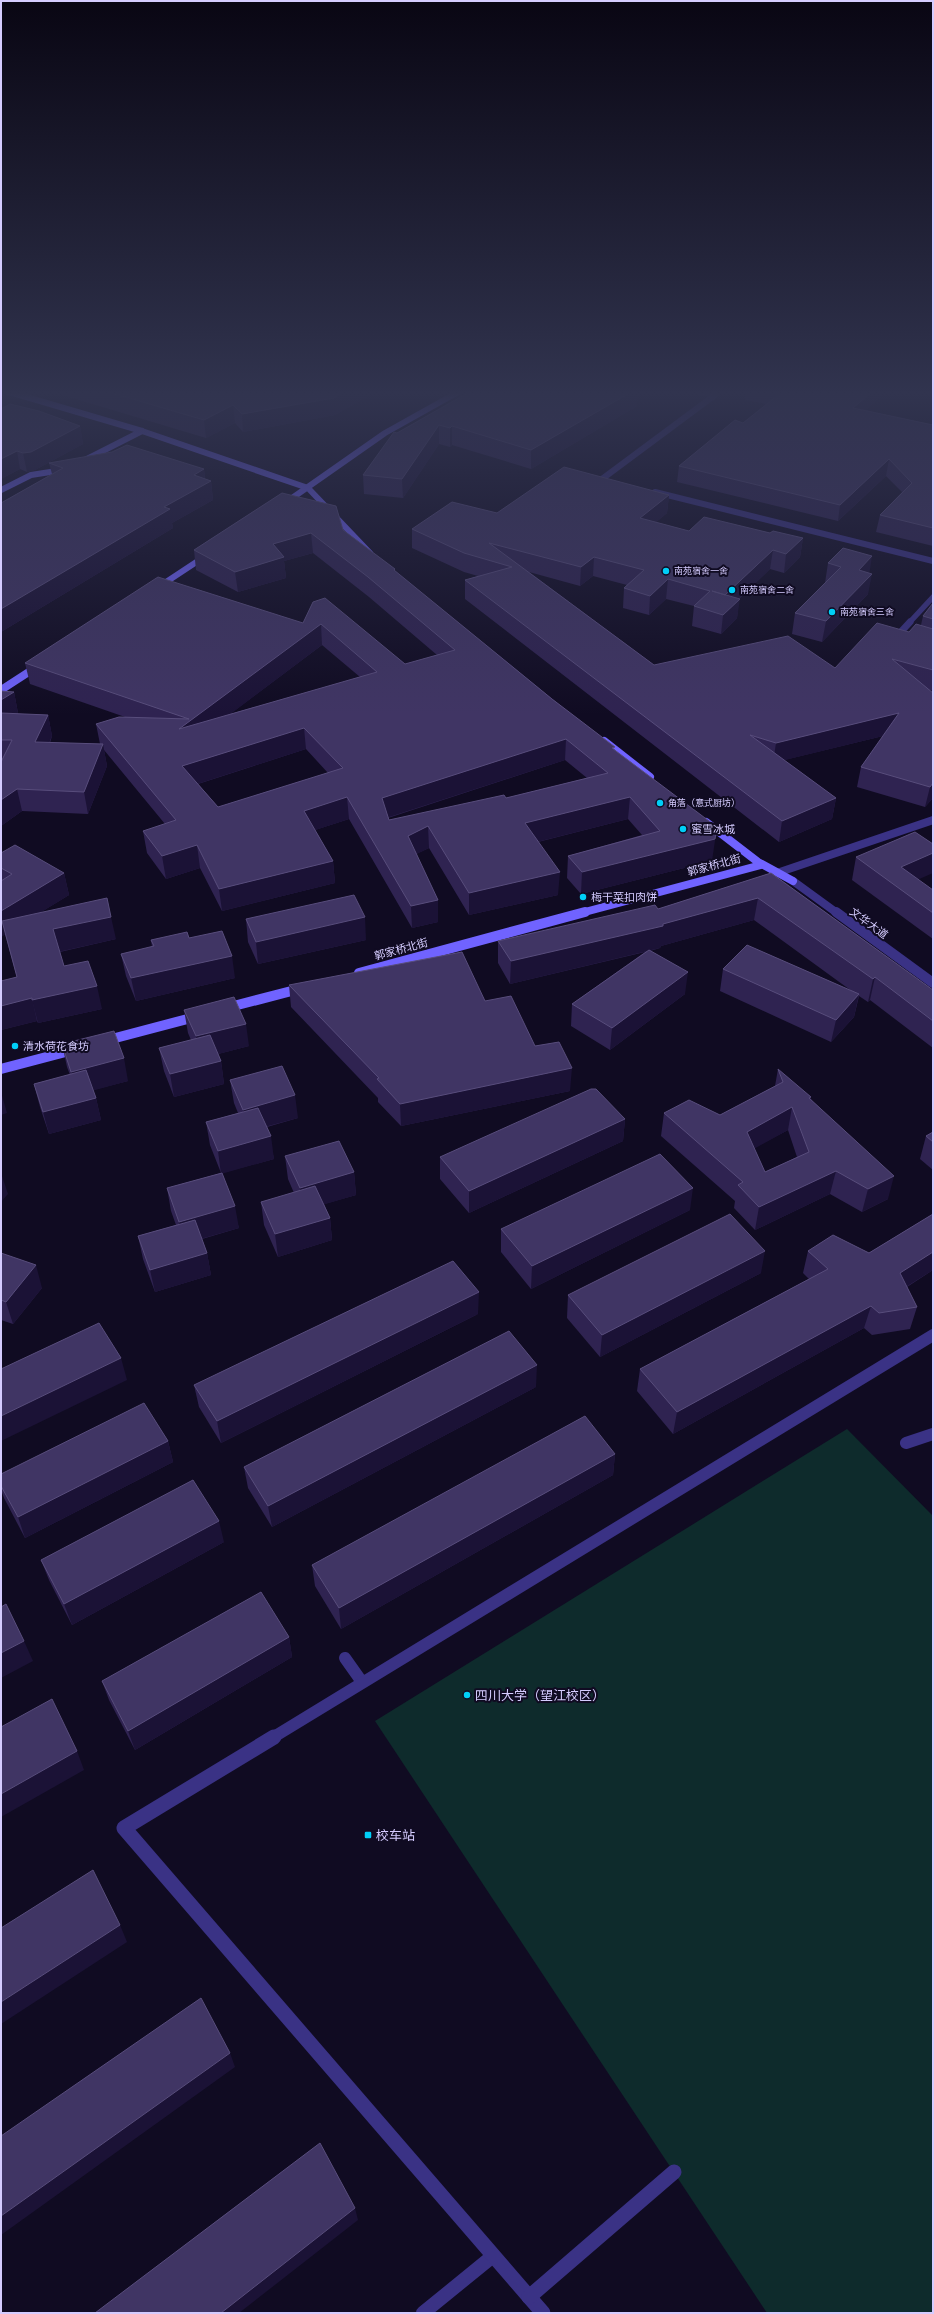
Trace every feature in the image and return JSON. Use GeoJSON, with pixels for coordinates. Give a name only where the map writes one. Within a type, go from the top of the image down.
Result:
{"type":"FeatureCollection","features":[{"type":"Feature","properties":{"kind":"street"},"geometry":{"type":"LineString","coordinates":[[282,506],[292,499]]}},
{"type":"Feature","properties":{"kind":"street"},"geometry":{"type":"LineString","coordinates":[[319,499],[377,560]]}},
{"type":"Feature","properties":{"kind":"street"},"geometry":{"type":"LineString","coordinates":[[684,499],[933,561]]}},
{"type":"Feature","properties":{"kind":"street"},"geometry":{"type":"LineString","coordinates":[[148,593],[215,550]]}},
{"type":"Feature","properties":{"kind":"street"},"geometry":{"type":"LineString","coordinates":[[1,690],[41,663]]}},
{"type":"Feature","properties":{"kind":"street"},"geometry":{"type":"LineString","coordinates":[[599,737],[655,781]]}},
{"type":"Feature","properties":{"kind":"street","name":"郭家桥北街"},"geometry":{"type":"LineString","coordinates":[[699,816],[774,874],[793,881]]}},
{"type":"Feature","properties":{"kind":"street"},"geometry":{"type":"LineString","coordinates":[[774,874],[933,820]]}},
{"type":"Feature","properties":{"kind":"street","name":"郭家桥北街"},"geometry":{"type":"LineString","coordinates":[[353,974],[761,864]]}},
{"type":"Feature","properties":{"kind":"street","name":"文华大道"},"geometry":{"type":"LineString","coordinates":[[793,881],[933,983]]}},
{"type":"Feature","properties":{"kind":"street"},"geometry":{"type":"LineString","coordinates":[[1,1069],[314,984]]}},
{"type":"Feature","properties":{"kind":"street"},"geometry":{"type":"LineString","coordinates":[[543,2313],[124,1828],[933,1335]]}},
{"type":"Feature","properties":{"kind":"street"},"geometry":{"type":"LineString","coordinates":[[906,1443],[933,1434]]}},
{"type":"Feature","properties":{"kind":"street"},"geometry":{"type":"LineString","coordinates":[[345,1658],[362,1682]]}},
{"type":"Feature","properties":{"kind":"street"},"geometry":{"type":"LineString","coordinates":[[529,2297],[674,2172]]}},
{"type":"Feature","properties":{"kind":"lane"},"geometry":{"type":"LineString","coordinates":[[912,638],[898,635],[933,597]]}},
{"type":"Feature","properties":{"kind":"lane"},"geometry":{"type":"LineString","coordinates":[[422,2313],[493,2256]]}},
{"type":"Feature","properties":{"kind":"green space"},"geometry":{"type":"Polygon","coordinates":[[[847,1429],[933,1516],[933,2313],[767,2313],[375,1721],[847,1429]]]}},
{"type":"Feature","properties":{"kind":"building"},"geometry":{"type":"Polygon","coordinates":[[[8,499],[178,499],[164,507],[170,509],[1,609],[1,503],[8,499]]]}},
{"type":"Feature","properties":{"kind":"building"},"geometry":{"type":"Polygon","coordinates":[[[273,499],[307,499],[336,506],[343,530],[395,569],[394,570],[552,699],[615,747],[612,748],[717,827],[715,839],[582,872],[568,856],[660,831],[630,797],[525,823],[560,872],[469,893],[428,826],[408,836],[438,900],[411,906],[347,797],[304,811],[333,861],[219,889],[197,845],[162,856],[143,831],[176,820],[96,724],[119,717],[189,719],[25,663],[158,577],[303,623],[313,602],[325,598],[405,664],[455,650],[368,577],[311,533],[273,544],[284,557],[235,572],[194,550],[273,499]],[[321,624],[179,729],[377,672],[321,624]],[[304,728],[182,766],[218,807],[343,768],[304,728]],[[566,739],[382,798],[389,820],[504,795],[506,798],[608,773],[566,739]]]}},
{"type":"Feature","properties":{"kind":"building"},"geometry":{"type":"Polygon","coordinates":[[[517,499],[664,499],[640,518],[689,531],[704,517],[770,533],[773,531],[803,538],[786,554],[773,550],[725,595],[740,599],[723,615],[694,606],[710,591],[668,579],[650,596],[624,588],[644,570],[594,557],[581,567],[489,543],[654,665],[788,636],[835,668],[877,623],[909,632],[916,624],[933,629],[933,670],[892,659],[933,693],[933,783],[930,787],[861,767],[899,713],[776,743],[750,735],[836,798],[782,821],[465,580],[512,567],[464,553],[412,529],[452,502],[497,513],[517,499]]]}},
{"type":"Feature","properties":{"kind":"building"},"geometry":{"type":"Polygon","coordinates":[[[815,499],[846,499],[840,505],[815,499]]]}},
{"type":"Feature","properties":{"kind":"building"},"geometry":{"type":"Polygon","coordinates":[[[896,499],[933,499],[933,528],[880,515],[896,499]]]}},
{"type":"Feature","properties":{"kind":"building"},"geometry":{"type":"Polygon","coordinates":[[[843,548],[872,556],[859,570],[872,574],[826,621],[795,613],[841,567],[828,563],[843,548]]]}},
{"type":"Feature","properties":{"kind":"building"},"geometry":{"type":"Polygon","coordinates":[[[933,603],[933,619],[923,616],[933,603]]]}},
{"type":"Feature","properties":{"kind":"building"},"geometry":{"type":"Polygon","coordinates":[[[1,691],[14,692],[1,700],[1,691]]]}},
{"type":"Feature","properties":{"kind":"building"},"geometry":{"type":"Polygon","coordinates":[[[1,713],[48,715],[35,742],[103,744],[84,792],[17,789],[1,800],[1,762],[12,740],[1,740],[1,713]]]}},
{"type":"Feature","properties":{"kind":"building"},"geometry":{"type":"Polygon","coordinates":[[[915,832],[933,844],[933,853],[901,867],[933,890],[933,913],[856,857],[915,832]]]}},
{"type":"Feature","properties":{"kind":"building"},"geometry":{"type":"Polygon","coordinates":[[[15,845],[64,873],[1,911],[1,881],[12,874],[1,868],[1,853],[15,845]]]}},
{"type":"Feature","properties":{"kind":"building"},"geometry":{"type":"Polygon","coordinates":[[[771,873],[933,990],[933,1021],[875,977],[873,979],[758,898],[663,924],[663,926],[511,961],[498,941],[655,905],[658,909],[771,873]]]}},
{"type":"Feature","properties":{"kind":"building"},"geometry":{"type":"Polygon","coordinates":[[[354,895],[365,917],[256,942],[246,919],[354,895]]]}},
{"type":"Feature","properties":{"kind":"building"},"geometry":{"type":"Polygon","coordinates":[[[107,898],[111,917],[53,929],[64,966],[88,961],[97,986],[32,1000],[32,998],[1,1006],[1,981],[17,977],[2,921],[107,898]]]}},
{"type":"Feature","properties":{"kind":"building"},"geometry":{"type":"Polygon","coordinates":[[[222,931],[232,956],[131,978],[121,954],[154,946],[151,940],[187,932],[189,938],[222,931]]]}},
{"type":"Feature","properties":{"kind":"building"},"geometry":{"type":"Polygon","coordinates":[[[747,945],[859,994],[836,1020],[723,969],[747,945]]]}},
{"type":"Feature","properties":{"kind":"building"},"geometry":{"type":"Polygon","coordinates":[[[649,950],[688,972],[612,1028],[572,1004],[649,950]]]}},
{"type":"Feature","properties":{"kind":"building"},"geometry":{"type":"Polygon","coordinates":[[[462,952],[485,1001],[511,996],[535,1046],[559,1042],[572,1068],[400,1104],[377,1079],[379,1078],[289,985],[462,952]]]}},
{"type":"Feature","properties":{"kind":"building"},"geometry":{"type":"Polygon","coordinates":[[[234,997],[246,1024],[196,1036],[184,1010],[234,997]]]}},
{"type":"Feature","properties":{"kind":"building"},"geometry":{"type":"Polygon","coordinates":[[[114,1031],[124,1058],[71,1072],[62,1044],[114,1031]]]}},
{"type":"Feature","properties":{"kind":"building"},"geometry":{"type":"Polygon","coordinates":[[[210,1035],[221,1061],[170,1074],[159,1048],[210,1035]]]}},
{"type":"Feature","properties":{"kind":"building"},"geometry":{"type":"Polygon","coordinates":[[[282,1066],[295,1095],[243,1110],[230,1080],[282,1066]]]}},
{"type":"Feature","properties":{"kind":"building"},"geometry":{"type":"Polygon","coordinates":[[[778,1069],[811,1097],[809,1098],[894,1176],[868,1189],[836,1171],[759,1207],[738,1185],[743,1182],[664,1113],[689,1100],[720,1115],[783,1082],[778,1069]],[[792,1107],[747,1132],[765,1172],[809,1152],[792,1107]]]}},
{"type":"Feature","properties":{"kind":"building"},"geometry":{"type":"Polygon","coordinates":[[[86,1070],[96,1098],[43,1112],[34,1084],[86,1070]]]}},
{"type":"Feature","properties":{"kind":"building"},"geometry":{"type":"Polygon","coordinates":[[[591,1089],[596,1089],[625,1119],[469,1191],[440,1157],[591,1089]]]}},
{"type":"Feature","properties":{"kind":"building"},"geometry":{"type":"Polygon","coordinates":[[[258,1108],[271,1136],[218,1151],[206,1122],[258,1108]]]}},
{"type":"Feature","properties":{"kind":"building"},"geometry":{"type":"Polygon","coordinates":[[[933,1132],[933,1142],[926,1136],[933,1132]]]}},
{"type":"Feature","properties":{"kind":"building"},"geometry":{"type":"Polygon","coordinates":[[[339,1141],[354,1172],[300,1188],[285,1156],[339,1141]]]}},
{"type":"Feature","properties":{"kind":"building"},"geometry":{"type":"Polygon","coordinates":[[[660,1154],[693,1188],[532,1266],[501,1229],[660,1154]]]}},
{"type":"Feature","properties":{"kind":"building"},"geometry":{"type":"Polygon","coordinates":[[[222,1173],[235,1206],[179,1222],[167,1188],[222,1173]]]}},
{"type":"Feature","properties":{"kind":"building"},"geometry":{"type":"Polygon","coordinates":[[[315,1186],[330,1218],[275,1234],[261,1202],[315,1186]]]}},
{"type":"Feature","properties":{"kind":"building"},"geometry":{"type":"Polygon","coordinates":[[[730,1214],[765,1251],[602,1335],[568,1295],[730,1214]]]}},
{"type":"Feature","properties":{"kind":"building"},"geometry":{"type":"Polygon","coordinates":[[[933,1214],[933,1252],[900,1273],[917,1307],[879,1313],[871,1306],[677,1412],[640,1369],[828,1269],[808,1251],[833,1235],[869,1253],[933,1214]]]}},
{"type":"Feature","properties":{"kind":"building"},"geometry":{"type":"Polygon","coordinates":[[[195,1220],[207,1253],[150,1270],[138,1236],[195,1220]]]}},
{"type":"Feature","properties":{"kind":"building"},"geometry":{"type":"Polygon","coordinates":[[[1,1253],[36,1265],[6,1302],[1,1300],[1,1253]]]}},
{"type":"Feature","properties":{"kind":"building"},"geometry":{"type":"Polygon","coordinates":[[[453,1261],[479,1292],[217,1421],[194,1385],[453,1261]]]}},
{"type":"Feature","properties":{"kind":"building"},"geometry":{"type":"Polygon","coordinates":[[[99,1323],[121,1358],[1,1416],[1,1369],[99,1323]]]}},
{"type":"Feature","properties":{"kind":"building"},"geometry":{"type":"Polygon","coordinates":[[[509,1331],[537,1365],[268,1506],[244,1467],[509,1331]]]}},
{"type":"Feature","properties":{"kind":"building"},"geometry":{"type":"Polygon","coordinates":[[[144,1403],[168,1441],[18,1517],[1,1486],[1,1474],[144,1403]]]}},
{"type":"Feature","properties":{"kind":"building"},"geometry":{"type":"Polygon","coordinates":[[[585,1416],[615,1454],[339,1608],[312,1565],[585,1416]]]}},
{"type":"Feature","properties":{"kind":"building"},"geometry":{"type":"Polygon","coordinates":[[[193,1480],[219,1521],[64,1604],[41,1560],[193,1480]]]}},
{"type":"Feature","properties":{"kind":"building"},"geometry":{"type":"Polygon","coordinates":[[[261,1592],[289,1637],[128,1731],[102,1681],[261,1592]]]}},
{"type":"Feature","properties":{"kind":"building"},"geometry":{"type":"Polygon","coordinates":[[[6,1604],[24,1641],[1,1653],[1,1607],[6,1604]]]}},
{"type":"Feature","properties":{"kind":"building"},"geometry":{"type":"Polygon","coordinates":[[[52,1699],[77,1751],[1,1794],[1,1727],[52,1699]]]}},
{"type":"Feature","properties":{"kind":"building"},"geometry":{"type":"Polygon","coordinates":[[[93,1870],[120,1925],[1,2002],[1,1928],[93,1870]]]}},
{"type":"Feature","properties":{"kind":"building"},"geometry":{"type":"Polygon","coordinates":[[[201,1998],[230,2053],[1,2216],[1,2136],[201,1998]]]}},
{"type":"Feature","properties":{"kind":"building"},"geometry":{"type":"Polygon","coordinates":[[[320,2143],[355,2208],[221,2313],[95,2313],[320,2143]]]}},
{"type":"Feature","properties":{"kind":"place","name":"南苑宿舍一舍"},"geometry":{"type":"Point","coordinates":[666,571]}},
{"type":"Feature","properties":{"kind":"place","name":"南苑宿舍二舍"},"geometry":{"type":"Point","coordinates":[732,590]}},
{"type":"Feature","properties":{"kind":"place","name":"南苑宿舍三舍"},"geometry":{"type":"Point","coordinates":[832,612]}},
{"type":"Feature","properties":{"kind":"place","name":"角落（意式厨坊）"},"geometry":{"type":"Point","coordinates":[660,803]}},
{"type":"Feature","properties":{"kind":"place","name":"蜜雪冰城"},"geometry":{"type":"Point","coordinates":[683,829]}},
{"type":"Feature","properties":{"kind":"place","name":"梅干菜扣肉饼"},"geometry":{"type":"Point","coordinates":[583,897]}},
{"type":"Feature","properties":{"kind":"place","name":"清水荷花食坊"},"geometry":{"type":"Point","coordinates":[15,1046]}},
{"type":"Feature","properties":{"kind":"place","name":"四川大学（望江校区）"},"geometry":{"type":"Point","coordinates":[467,1695]}},
{"type":"Feature","properties":{"kind":"place","name":"校车站"},"geometry":{"type":"Point","coordinates":[368,1835]}}]}
